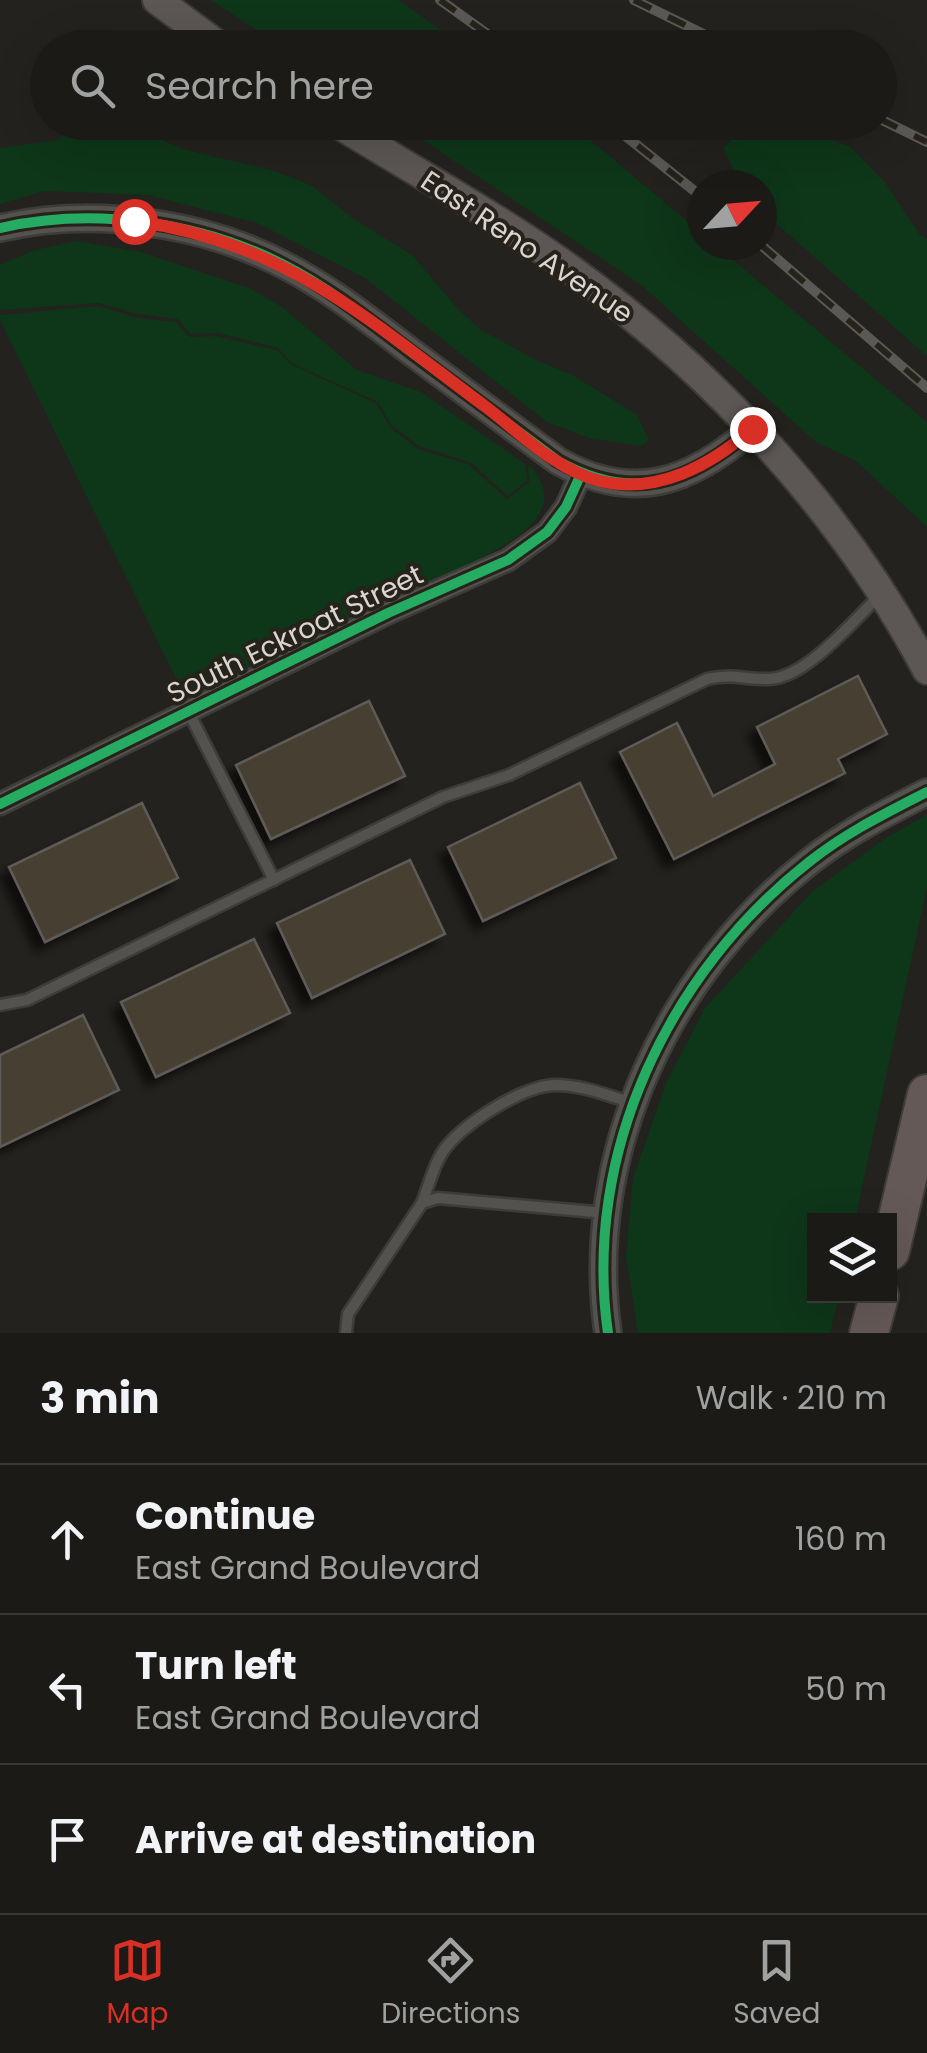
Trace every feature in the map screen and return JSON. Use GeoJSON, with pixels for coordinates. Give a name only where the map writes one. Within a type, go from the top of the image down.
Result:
{"type":"FeatureCollection","features":[{"type":"Feature","properties":{"kind":"highway"},"geometry":{"type":"LineString","coordinates":[[897,1221],[927,1094]]}},
{"type":"Feature","properties":{"kind":"highway"},"geometry":{"type":"LineString","coordinates":[[869,1333],[876,1303]]}},
{"type":"Feature","properties":{"kind":"main road"},"geometry":{"type":"LineString","coordinates":[[157,0],[198,30]]}},
{"type":"Feature","properties":{"kind":"main road","name":"East Reno Avenue"},"geometry":{"type":"LineString","coordinates":[[364,140],[571,270],[649,330],[796,477],[882,593],[927,670]]}},
{"type":"Feature","properties":{"kind":"street"},"geometry":{"type":"LineString","coordinates":[[0,228],[68,219],[148,222],[199,233],[282,264],[329,291],[581,474],[621,484],[654,482],[720,457],[752,429]]}},
{"type":"Feature","properties":{"kind":"street","name":"South Eckroat Street"},"geometry":{"type":"LineString","coordinates":[[0,804],[388,613],[508,560],[547,532],[566,506],[581,474]]}},
{"type":"Feature","properties":{"kind":"street"},"geometry":{"type":"LineString","coordinates":[[608,1333],[604,1286],[607,1214],[632,1103],[662,1036],[689,989],[734,930],[812,860],[927,792]]}},
{"type":"Feature","properties":{"kind":"lane"},"geometry":{"type":"LineString","coordinates":[[0,1005],[27,1000],[443,797],[509,775],[707,678],[729,674],[770,680],[798,672],[882,593]]}},
{"type":"Feature","properties":{"kind":"lane"},"geometry":{"type":"LineString","coordinates":[[188,711],[274,880]]}},
{"type":"Feature","properties":{"kind":"lane"},"geometry":{"type":"LineString","coordinates":[[346,1333],[348,1314],[422,1203],[446,1147],[479,1117],[518,1096],[552,1085],[588,1088],[632,1103]]}},
{"type":"Feature","properties":{"kind":"lane"},"geometry":{"type":"LineString","coordinates":[[422,1203],[438,1198],[607,1214]]}},
{"type":"Feature","properties":{"kind":"green space"},"geometry":{"type":"Polygon","coordinates":[[[211,0],[398,0],[441,30],[256,30],[211,0]]]}},
{"type":"Feature","properties":{"kind":"green space"},"geometry":{"type":"Polygon","coordinates":[[[58,140],[162,140],[311,185],[351,217],[412,255],[481,330],[571,374],[637,415],[649,440],[641,446],[589,438],[547,422],[365,278],[257,223],[148,195],[44,191],[0,204],[0,148],[58,140]]]}},
{"type":"Feature","properties":{"kind":"green space"},"geometry":{"type":"Polygon","coordinates":[[[423,140],[590,140],[687,221],[687,260],[733,260],[927,422],[927,527],[856,461],[816,442],[640,284],[423,140]]]}},
{"type":"Feature","properties":{"kind":"green space"},"geometry":{"type":"Polygon","coordinates":[[[732,140],[831,140],[849,146],[884,181],[920,235],[927,239],[927,356],[777,224],[777,170],[734,170],[723,148],[732,140]]]}},
{"type":"Feature","properties":{"kind":"green space"},"geometry":{"type":"Polygon","coordinates":[[[77,241],[141,252],[249,288],[282,307],[357,370],[421,392],[525,464],[527,481],[508,496],[471,463],[419,446],[391,425],[378,402],[293,364],[278,348],[217,333],[190,334],[178,319],[138,314],[99,303],[0,310],[0,265],[35,250],[77,241]]]}},
{"type":"Feature","properties":{"kind":"green space"},"geometry":{"type":"Polygon","coordinates":[[[98,306],[138,318],[176,322],[190,337],[216,336],[277,350],[292,365],[376,403],[390,427],[418,449],[468,464],[507,499],[529,482],[528,464],[540,480],[542,508],[524,531],[483,557],[187,701],[0,320],[0,315],[98,306]]]}},
{"type":"Feature","properties":{"kind":"green space"},"geometry":{"type":"Polygon","coordinates":[[[927,815],[927,887],[857,1213],[807,1213],[807,1303],[837,1303],[830,1333],[638,1333],[626,1256],[633,1178],[667,1081],[705,1008],[812,892],[887,837],[927,815]]]}},
{"type":"Feature","properties":{"kind":"building"},"geometry":{"type":"Polygon","coordinates":[[[858,676],[887,734],[838,759],[845,773],[674,859],[620,752],[677,723],[713,796],[775,764],[757,727],[858,676]]]}},
{"type":"Feature","properties":{"kind":"building"},"geometry":{"type":"Polygon","coordinates":[[[369,701],[405,776],[271,839],[236,765],[369,701]]]}},
{"type":"Feature","properties":{"kind":"building"},"geometry":{"type":"Polygon","coordinates":[[[580,783],[616,858],[483,921],[448,847],[580,783]]]}},
{"type":"Feature","properties":{"kind":"building"},"geometry":{"type":"Polygon","coordinates":[[[142,803],[178,878],[45,942],[9,867],[142,803]]]}},
{"type":"Feature","properties":{"kind":"building"},"geometry":{"type":"Polygon","coordinates":[[[410,860],[445,934],[312,998],[277,923],[410,860]]]}},
{"type":"Feature","properties":{"kind":"building"},"geometry":{"type":"Polygon","coordinates":[[[254,939],[290,1013],[156,1077],[121,1002],[254,939]]]}},
{"type":"Feature","properties":{"kind":"building"},"geometry":{"type":"Polygon","coordinates":[[[83,1015],[119,1090],[0,1147],[0,1055],[83,1015]]]}},
{"type":"Feature","properties":{"kind":"railway"},"geometry":{"type":"LineString","coordinates":[[440,0],[482,30]]}},
{"type":"Feature","properties":{"kind":"railway"},"geometry":{"type":"LineString","coordinates":[[634,0],[695,30]]}},
{"type":"Feature","properties":{"kind":"railway"},"geometry":{"type":"LineString","coordinates":[[897,127],[927,142]]}},
{"type":"Feature","properties":{"kind":"railway"},"geometry":{"type":"LineString","coordinates":[[631,140],[687,185]]}},
{"type":"Feature","properties":{"kind":"railway"},"geometry":{"type":"LineString","coordinates":[[777,259],[927,388]]}},
{"type":"Feature","properties":{"kind":"cycle path"},"geometry":{"type":"LineString","coordinates":[[0,228],[72,219],[145,222],[181,228],[251,250],[333,294],[558,461],[611,481],[636,484],[683,474],[706,463],[752,429]]}},
{"type":"Feature","properties":{"kind":"cycle path"},"geometry":{"type":"LineString","coordinates":[[0,804],[388,613],[508,560],[547,532],[566,507],[581,474]]}},
{"type":"Feature","properties":{"kind":"cycle path"},"geometry":{"type":"LineString","coordinates":[[608,1333],[603,1266],[609,1199],[623,1134],[646,1071],[677,1012],[715,957],[759,906],[823,852],[927,792]]}},
{"type":"Feature","properties":{"kind":"route"},"geometry":{"type":"LineString","coordinates":[[134,221],[199,233],[282,264],[362,314],[558,461],[599,481],[639,484],[682,474],[720,457],[752,429]]}}]}
